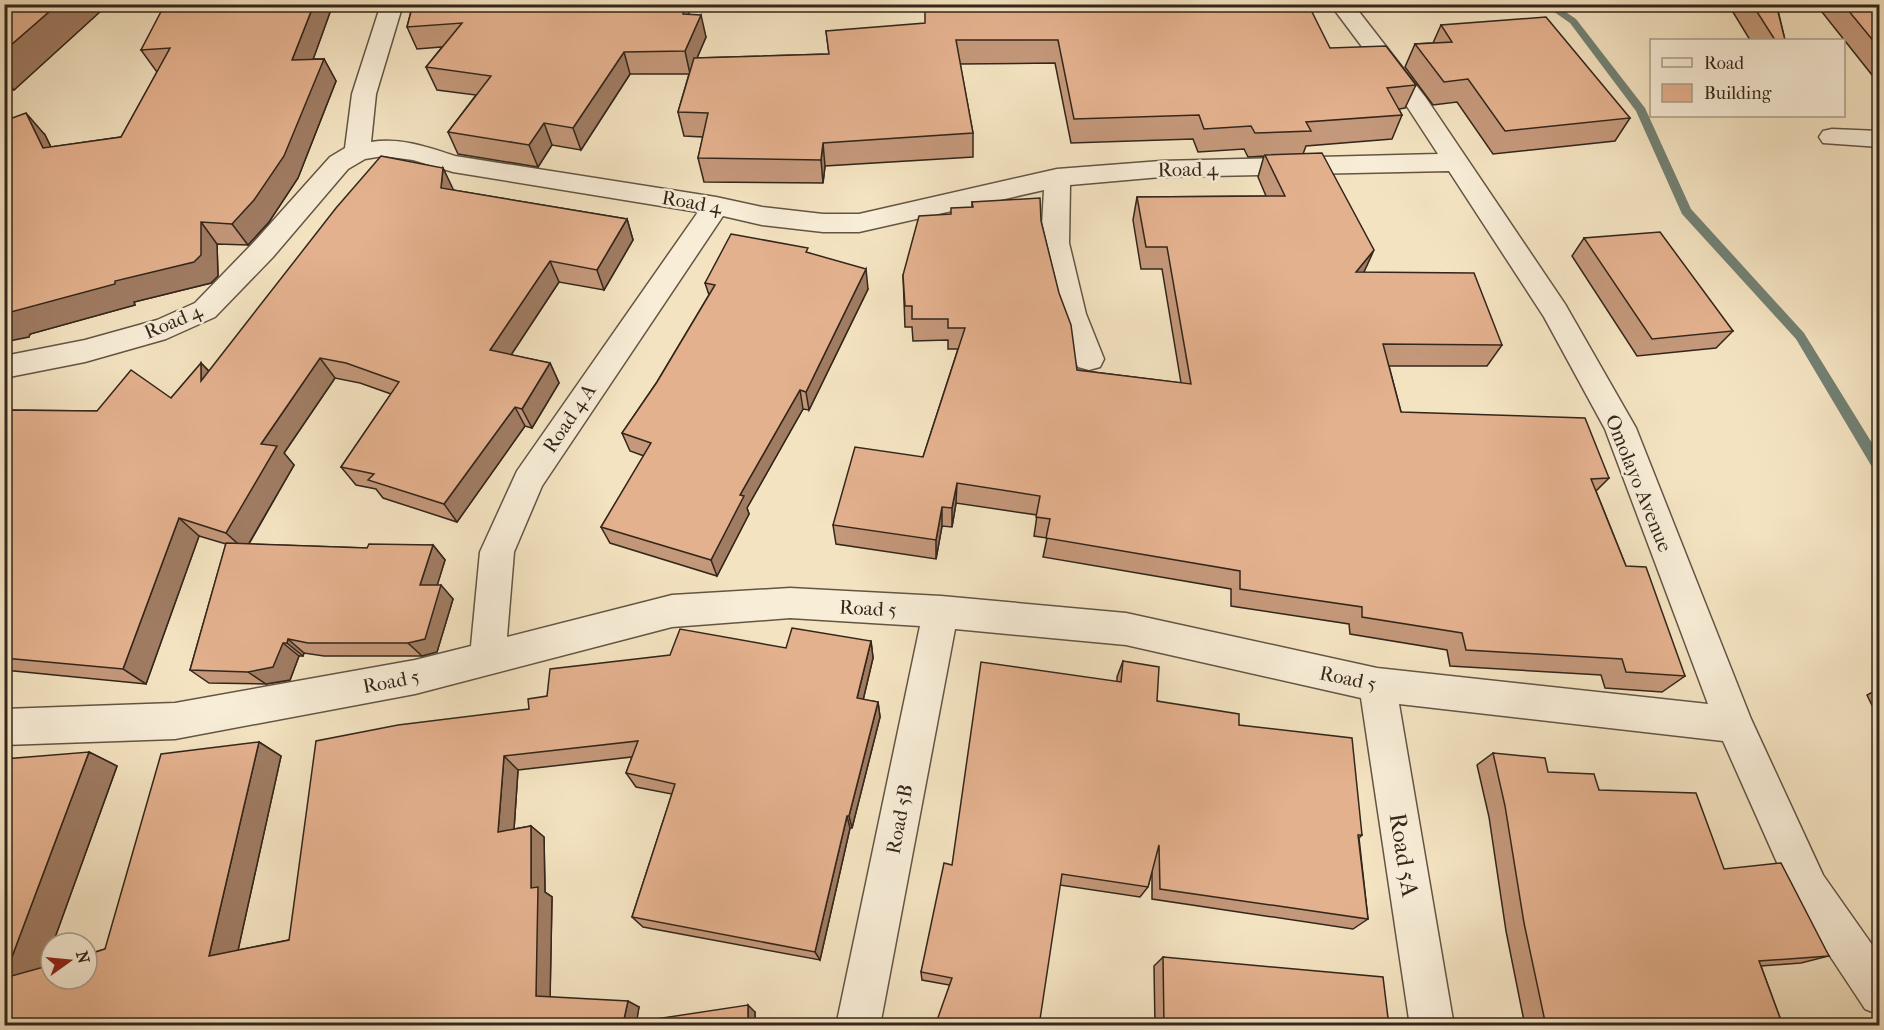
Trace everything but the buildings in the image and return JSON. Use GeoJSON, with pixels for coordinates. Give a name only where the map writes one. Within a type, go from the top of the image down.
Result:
{"type":"FeatureCollection","features":[{"type":"Feature","properties":{"kind":"street"},"geometry":{"type":"LineString","coordinates":[[358,152],[358,128],[363,91],[392,4]]}},
{"type":"Feature","properties":{"kind":"street","name":"Omolayo Avenue"},"geometry":{"type":"LineString","coordinates":[[1341,4],[1417,103],[1555,311],[1620,428],[1735,725],[1809,889],[1880,994]]}},
{"type":"Feature","properties":{"kind":"street"},"geometry":{"type":"LineString","coordinates":[[1832,137],[1880,139]]}},
{"type":"Feature","properties":{"kind":"street","name":"Road 4"},"geometry":{"type":"LineString","coordinates":[[4,367],[115,343],[166,328],[205,310],[263,250],[339,163],[358,152],[383,148],[415,152],[453,164],[716,206],[762,216],[823,223],[859,224],[1057,178],[1161,169],[1454,162]]}},
{"type":"Feature","properties":{"kind":"street"},"geometry":{"type":"LineString","coordinates":[[1057,178],[1055,243],[1072,314],[1089,359]]}},
{"type":"Feature","properties":{"kind":"street","name":"Road 4 A"},"geometry":{"type":"LineString","coordinates":[[488,657],[497,552],[528,480],[716,206]]}},
{"type":"Feature","properties":{"kind":"street","name":"Road 5"},"geometry":{"type":"LineString","coordinates":[[4,727],[175,721],[415,677],[672,611],[790,603],[941,612],[1126,629],[1377,685],[1735,725]]}},
{"type":"Feature","properties":{"kind":"street","name":"Road 5B"},"geometry":{"type":"LineString","coordinates":[[858,1026],[941,612]]}},
{"type":"Feature","properties":{"kind":"street","name":"Road 5A"},"geometry":{"type":"LineString","coordinates":[[1377,685],[1432,1026]]}},
{"type":"Feature","properties":{"kind":"waterway"},"geometry":{"type":"LineString","coordinates":[[1547,4],[1573,21],[1641,110],[1686,211],[1800,336],[1880,468]]}}]}
